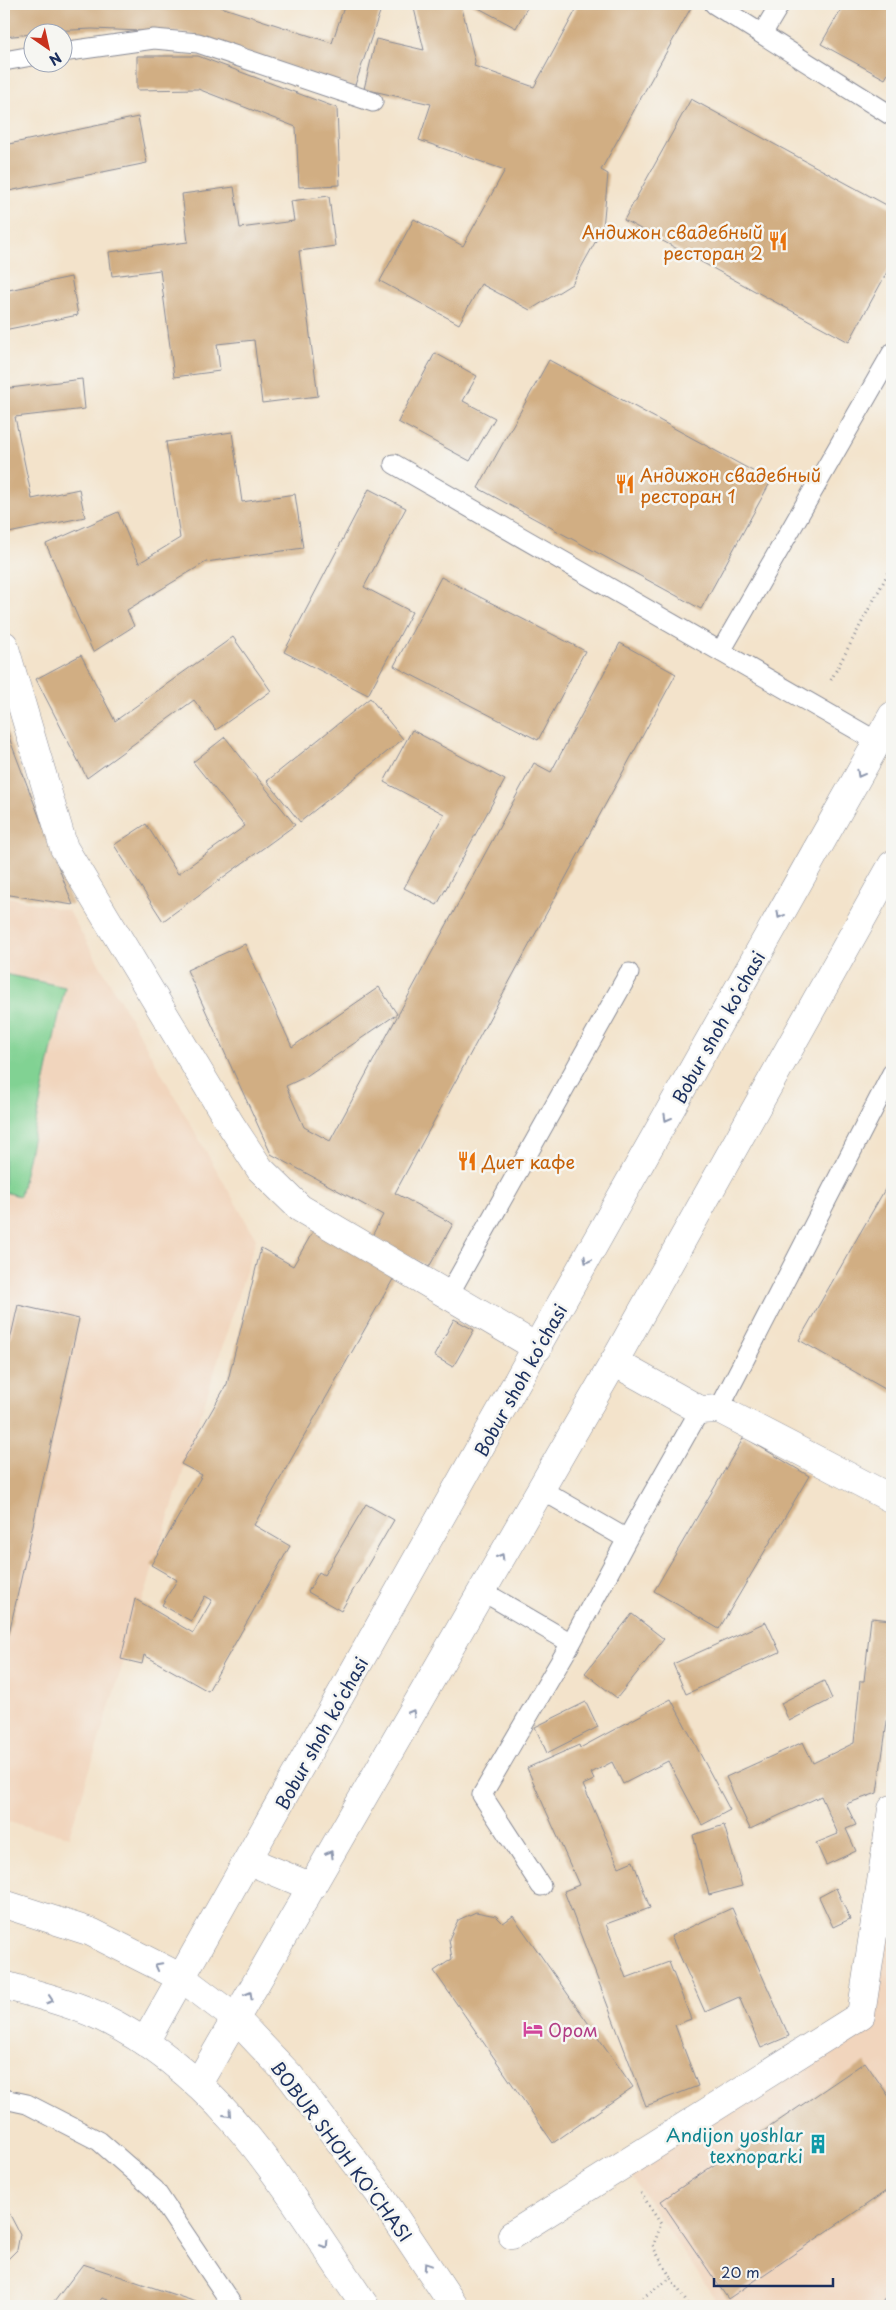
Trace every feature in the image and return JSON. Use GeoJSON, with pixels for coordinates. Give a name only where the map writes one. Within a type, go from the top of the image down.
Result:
{"type":"FeatureCollection","features":[{"type":"Feature","properties":{"kind":"main road"},"geometry":{"type":"LineString","coordinates":[[4,645],[64,848],[231,1125],[260,1169],[300,1208],[538,1348]]}},
{"type":"Feature","properties":{"kind":"main road","name":"Bobur shoh koʻchasi"},"geometry":{"type":"LineString","coordinates":[[145,2042],[538,1348],[892,716]]}},
{"type":"Feature","properties":{"kind":"main road"},"geometry":{"type":"LineString","coordinates":[[199,2082],[614,1362],[892,865]]}},
{"type":"Feature","properties":{"kind":"main road"},"geometry":{"type":"LineString","coordinates":[[614,1362],[892,1499]]}},
{"type":"Feature","properties":{"kind":"main road"},"geometry":{"type":"LineString","coordinates":[[512,2235],[861,2015],[892,1809]]}},
{"type":"Feature","properties":{"kind":"main road"},"geometry":{"type":"LineString","coordinates":[[248,1861],[312,1887]]}},
{"type":"Feature","properties":{"kind":"main road","name":"BOBUR SHOH KO'CHASI"},"geometry":{"type":"LineString","coordinates":[[4,1904],[91,1932],[182,1978],[235,2018],[290,2076],[378,2192],[454,2306]]}},
{"type":"Feature","properties":{"kind":"main road"},"geometry":{"type":"LineString","coordinates":[[4,1985],[100,2016],[145,2042],[199,2082],[232,2118],[271,2167],[365,2306]]}},
{"type":"Feature","properties":{"kind":"lane"},"geometry":{"type":"LineString","coordinates":[[714,4],[892,116]]}},
{"type":"Feature","properties":{"kind":"lane"},"geometry":{"type":"LineString","coordinates":[[762,34],[780,4]]}},
{"type":"Feature","properties":{"kind":"lane"},"geometry":{"type":"LineString","coordinates":[[72,51],[154,39],[198,43],[373,102]]}},
{"type":"Feature","properties":{"kind":"lane"},"geometry":{"type":"LineString","coordinates":[[4,60],[22,57]]}},
{"type":"Feature","properties":{"kind":"lane"},"geometry":{"type":"LineString","coordinates":[[721,651],[892,353]]}},
{"type":"Feature","properties":{"kind":"lane"},"geometry":{"type":"LineString","coordinates":[[394,464],[878,742]]}},
{"type":"Feature","properties":{"kind":"lane"},"geometry":{"type":"LineString","coordinates":[[448,1296],[629,973]]}},
{"type":"Feature","properties":{"kind":"lane"},"geometry":{"type":"LineString","coordinates":[[541,1886],[482,1795],[571,1643],[627,1539],[710,1409],[892,1073]]}},
{"type":"Feature","properties":{"kind":"lane"},"geometry":{"type":"LineString","coordinates":[[540,1489],[627,1539]]}},
{"type":"Feature","properties":{"kind":"lane"},"geometry":{"type":"LineString","coordinates":[[482,1591],[571,1643]]}},
{"type":"Feature","properties":{"kind":"lane"},"geometry":{"type":"LineString","coordinates":[[4,2099],[27,2104],[98,2141],[155,2190],[233,2306]]}},
{"type":"Feature","properties":{"kind":"path"},"geometry":{"type":"LineString","coordinates":[[816,706],[892,566]]}},
{"type":"Feature","properties":{"kind":"path"},"geometry":{"type":"LineString","coordinates":[[623,2165],[661,2224],[653,2247],[689,2306]]}},
{"type":"Feature","properties":{"kind":"path"},"geometry":{"type":"LineString","coordinates":[[630,2306],[671,2278]]}},
{"type":"Feature","properties":{"kind":"shaded area"},"geometry":{"type":"Polygon","coordinates":[[[4,896],[69,911],[256,1239],[69,1836],[4,1821],[4,896]]]}},
{"type":"Feature","properties":{"kind":"shaded area"},"geometry":{"type":"Polygon","coordinates":[[[892,1856],[892,2306],[720,2306],[629,2173],[871,2009],[892,1856]]]}},
{"type":"Feature","properties":{"kind":"green space"},"geometry":{"type":"Polygon","coordinates":[[[4,974],[65,987],[20,1196],[4,1192],[4,974]]]}},
{"type":"Feature","properties":{"kind":"building"},"geometry":{"type":"Polygon","coordinates":[[[4,4],[222,4],[221,7],[332,43],[345,4],[366,4],[381,9],[354,88],[188,33],[92,29],[72,30],[72,22],[22,22],[22,35],[4,37],[4,4]]]}},
{"type":"Feature","properties":{"kind":"building"},"geometry":{"type":"Polygon","coordinates":[[[413,4],[461,4],[475,61],[474,66],[534,87],[577,8],[569,4],[693,4],[601,170],[608,174],[603,228],[572,284],[530,310],[481,284],[459,324],[380,281],[414,219],[463,246],[505,170],[419,140],[431,104],[364,89],[376,39],[424,50],[413,4]]]}},
{"type":"Feature","properties":{"kind":"building"},"geometry":{"type":"Polygon","coordinates":[[[471,4],[529,4],[516,28],[471,4]]]}},
{"type":"Feature","properties":{"kind":"building"},"geometry":{"type":"Polygon","coordinates":[[[844,4],[892,4],[892,67],[885,79],[821,44],[844,4]]]}},
{"type":"Feature","properties":{"kind":"building"},"geometry":{"type":"Polygon","coordinates":[[[137,56],[198,56],[337,108],[340,185],[299,187],[296,127],[198,89],[137,90],[137,56]]]}},
{"type":"Feature","properties":{"kind":"building","name":"Андижон свадебный ресторан 2"},"geometry":{"type":"Polygon","coordinates":[[[691,99],[892,208],[892,263],[849,342],[624,220],[691,99]]]}},
{"type":"Feature","properties":{"kind":"building"},"geometry":{"type":"Polygon","coordinates":[[[138,117],[147,163],[4,192],[4,145],[138,117]]]}},
{"type":"Feature","properties":{"kind":"building"},"geometry":{"type":"Polygon","coordinates":[[[234,187],[240,228],[294,221],[291,201],[329,196],[335,246],[299,251],[318,396],[262,403],[254,340],[217,344],[220,371],[174,377],[160,270],[112,276],[109,252],[188,242],[182,194],[234,187]]]}},
{"type":"Feature","properties":{"kind":"building"},"geometry":{"type":"Polygon","coordinates":[[[71,277],[78,315],[4,330],[4,291],[71,277]]]}},
{"type":"Feature","properties":{"kind":"building"},"geometry":{"type":"Polygon","coordinates":[[[435,353],[477,376],[463,401],[495,418],[470,461],[398,422],[435,353]]]}},
{"type":"Feature","properties":{"kind":"building","name":"Андижон свадебный ресторан 1"},"geometry":{"type":"Polygon","coordinates":[[[549,360],[771,481],[701,609],[478,488],[549,360]]]}},
{"type":"Feature","properties":{"kind":"building"},"geometry":{"type":"Polygon","coordinates":[[[4,362],[10,388],[82,379],[85,409],[15,417],[32,499],[79,489],[85,517],[4,534],[4,362]]]}},
{"type":"Feature","properties":{"kind":"building"},"geometry":{"type":"Polygon","coordinates":[[[232,432],[242,502],[295,494],[303,548],[206,562],[127,610],[134,626],[93,652],[46,544],[118,512],[139,563],[180,538],[166,442],[232,432]]]}},
{"type":"Feature","properties":{"kind":"building"},"geometry":{"type":"Polygon","coordinates":[[[369,489],[406,508],[364,587],[412,612],[368,695],[284,652],[369,489]]]}},
{"type":"Feature","properties":{"kind":"building"},"geometry":{"type":"Polygon","coordinates":[[[441,577],[585,651],[538,740],[394,666],[441,577]]]}},
{"type":"Feature","properties":{"kind":"building"},"geometry":{"type":"Polygon","coordinates":[[[233,637],[271,691],[216,730],[194,700],[87,778],[36,679],[81,655],[115,721],[233,637]]]}},
{"type":"Feature","properties":{"kind":"building"},"geometry":{"type":"Polygon","coordinates":[[[620,643],[676,674],[395,1193],[453,1224],[429,1267],[372,1236],[383,1215],[271,1154],[187,970],[245,944],[292,1047],[379,987],[397,1014],[305,1077],[286,1086],[304,1127],[330,1141],[534,763],[551,772],[620,643]]]}},
{"type":"Feature","properties":{"kind":"building"},"geometry":{"type":"Polygon","coordinates":[[[370,698],[403,739],[300,822],[267,781],[370,698]]]}},
{"type":"Feature","properties":{"kind":"building"},"geometry":{"type":"Polygon","coordinates":[[[4,719],[11,743],[73,905],[4,894],[4,719]]]}},
{"type":"Feature","properties":{"kind":"building"},"geometry":{"type":"Polygon","coordinates":[[[412,730],[505,780],[437,905],[404,888],[444,814],[384,782],[412,730]]]}},
{"type":"Feature","properties":{"kind":"building"},"geometry":{"type":"Polygon","coordinates":[[[225,737],[295,825],[163,921],[114,845],[146,824],[178,874],[245,826],[193,762],[225,737]]]}},
{"type":"Feature","properties":{"kind":"building"},"geometry":{"type":"Polygon","coordinates":[[[892,1177],[892,1393],[799,1340],[892,1177]]]}},
{"type":"Feature","properties":{"kind":"building"},"geometry":{"type":"Polygon","coordinates":[[[315,1228],[396,1274],[254,1525],[290,1546],[208,1691],[144,1655],[142,1664],[121,1659],[135,1599],[193,1633],[212,1600],[205,1596],[191,1621],[162,1605],[177,1580],[151,1565],[202,1475],[181,1464],[227,1384],[261,1248],[293,1266],[315,1228]]]}},
{"type":"Feature","properties":{"kind":"building"},"geometry":{"type":"Polygon","coordinates":[[[18,1305],[79,1319],[5,1651],[4,1367],[18,1305]]]}},
{"type":"Feature","properties":{"kind":"building"},"geometry":{"type":"Polygon","coordinates":[[[454,1319],[474,1330],[453,1367],[434,1356],[454,1319]]]}},
{"type":"Feature","properties":{"kind":"building"},"geometry":{"type":"Polygon","coordinates":[[[744,1437],[809,1476],[719,1629],[654,1591],[744,1437]]]}},
{"type":"Feature","properties":{"kind":"building"},"geometry":{"type":"Polygon","coordinates":[[[366,1504],[394,1520],[341,1611],[308,1592],[319,1572],[324,1575],[366,1504]]]}},
{"type":"Feature","properties":{"kind":"building"},"geometry":{"type":"Polygon","coordinates":[[[632,1614],[664,1639],[617,1698],[585,1673],[632,1614]]]}},
{"type":"Feature","properties":{"kind":"building"},"geometry":{"type":"Polygon","coordinates":[[[871,1618],[892,1620],[892,1687],[877,1793],[846,1804],[856,1825],[846,1829],[856,1851],[826,1865],[816,1843],[838,1834],[821,1796],[750,1829],[726,1777],[803,1742],[813,1763],[854,1743],[860,1681],[864,1681],[871,1618]]]}},
{"type":"Feature","properties":{"kind":"building"},"geometry":{"type":"Polygon","coordinates":[[[766,1622],[780,1652],[686,1694],[673,1664],[766,1622]]]}},
{"type":"Feature","properties":{"kind":"building"},"geometry":{"type":"Polygon","coordinates":[[[824,1681],[832,1699],[789,1721],[781,1703],[824,1681]]]}},
{"type":"Feature","properties":{"kind":"building"},"geometry":{"type":"Polygon","coordinates":[[[671,1699],[730,1810],[702,1825],[668,1761],[623,1784],[612,1762],[591,1773],[594,1780],[583,1785],[619,1867],[633,1861],[650,1908],[606,1924],[626,1978],[669,1962],[691,2019],[675,2025],[698,2086],[646,2106],[564,1891],[579,1885],[527,1768],[579,1745],[580,1748],[671,1699]]]}},
{"type":"Feature","properties":{"kind":"building"},"geometry":{"type":"Polygon","coordinates":[[[586,1702],[598,1727],[547,1753],[535,1727],[586,1702]]]}},
{"type":"Feature","properties":{"kind":"building"},"geometry":{"type":"Polygon","coordinates":[[[724,1825],[742,1886],[709,1895],[693,1835],[724,1825]]]}},
{"type":"Feature","properties":{"kind":"building"},"geometry":{"type":"Polygon","coordinates":[[[836,1888],[850,1919],[833,1927],[819,1897],[836,1888]]]}},
{"type":"Feature","properties":{"kind":"building"},"geometry":{"type":"Polygon","coordinates":[[[732,1908],[789,2036],[761,2048],[739,1997],[705,2012],[671,1936],[732,1908]]]}},
{"type":"Feature","properties":{"kind":"building","name":"Ором"},"geometry":{"type":"Polygon","coordinates":[[[476,1912],[496,1916],[503,1923],[513,1916],[633,2087],[553,2143],[434,1971],[452,1959],[449,1939],[458,1920],[476,1912]]]}},
{"type":"Feature","properties":{"kind":"building","name":"Andijon yoshlar texnoparki"},"geometry":{"type":"Polygon","coordinates":[[[865,2062],[892,2101],[892,2187],[728,2299],[661,2201],[865,2062]]]}},
{"type":"Feature","properties":{"kind":"building"},"geometry":{"type":"Polygon","coordinates":[[[4,2210],[8,2211],[20,2234],[17,2250],[4,2263],[4,2210]]]}},
{"type":"Feature","properties":{"kind":"building"},"geometry":{"type":"Polygon","coordinates":[[[83,2264],[208,2306],[127,2306],[102,2298],[96,2306],[51,2306],[83,2264]]]}},
{"type":"Feature","properties":{"kind":"place","name":"Андижон свадебный ресторан 2"},"geometry":{"type":"Point","coordinates":[778,241]}},
{"type":"Feature","properties":{"kind":"place","name":"Андижон свадебный ресторан 1"},"geometry":{"type":"Point","coordinates":[625,484]}},
{"type":"Feature","properties":{"kind":"place","name":"Диет кафе"},"geometry":{"type":"Point","coordinates":[467,1161]}},
{"type":"Feature","properties":{"kind":"place","name":"Ором"},"geometry":{"type":"Point","coordinates":[533,2029]}},
{"type":"Feature","properties":{"kind":"place","name":"Andijon yoshlar texnoparki"},"geometry":{"type":"Point","coordinates":[818,2144]}}]}
